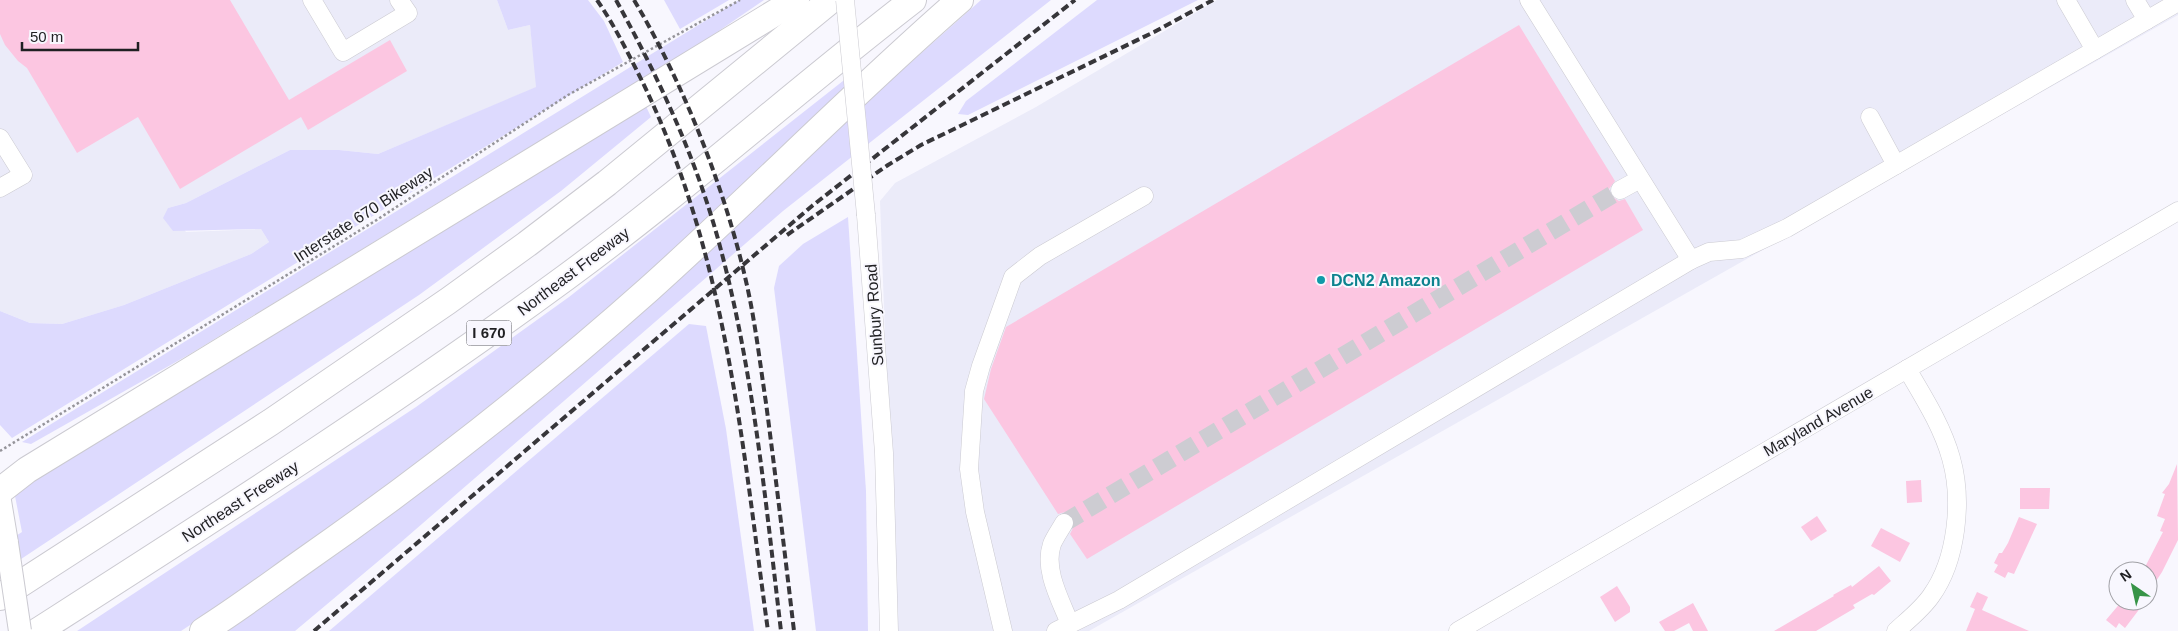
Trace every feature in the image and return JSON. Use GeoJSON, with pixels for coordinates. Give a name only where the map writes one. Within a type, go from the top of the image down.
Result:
{"type":"FeatureCollection","features":[{"type":"Feature","properties":{"kind":"highway"},"geometry":{"type":"LineString","coordinates":[[0,491],[28,470],[796,0]]}},
{"type":"Feature","properties":{"kind":"highway"},"geometry":{"type":"LineString","coordinates":[[0,597],[271,422],[496,267],[607,183],[830,0]]}},
{"type":"Feature","properties":{"kind":"highway","name":"Northeast Freeway"},"geometry":{"type":"LineString","coordinates":[[38,631],[299,462],[490,332],[568,276],[913,0]]}},
{"type":"Feature","properties":{"kind":"highway"},"geometry":{"type":"LineString","coordinates":[[203,631],[346,532],[521,398],[647,291],[854,96],[960,0]]}},
{"type":"Feature","properties":{"kind":"main road"},"geometry":{"type":"LineString","coordinates":[[0,501],[20,631]]}},
{"type":"Feature","properties":{"kind":"street"},"geometry":{"type":"LineString","coordinates":[[312,0],[343,52],[408,13],[399,0]]}},
{"type":"Feature","properties":{"kind":"street","name":"Sunbury Road"},"geometry":{"type":"LineString","coordinates":[[845,0],[866,215],[884,453],[889,631]]}},
{"type":"Feature","properties":{"kind":"street"},"geometry":{"type":"LineString","coordinates":[[1529,0],[1691,260]]}},
{"type":"Feature","properties":{"kind":"street"},"geometry":{"type":"LineString","coordinates":[[2066,0],[2095,50]]}},
{"type":"Feature","properties":{"kind":"street"},"geometry":{"type":"LineString","coordinates":[[2135,0],[2146,20]]}},
{"type":"Feature","properties":{"kind":"street"},"geometry":{"type":"LineString","coordinates":[[1064,524],[1052,545],[1050,564],[1063,628],[1119,600],[1691,260],[1709,252],[1742,249],[1788,228],[2178,2]]}},
{"type":"Feature","properties":{"kind":"street"},"geometry":{"type":"LineString","coordinates":[[1870,117],[1896,165]]}},
{"type":"Feature","properties":{"kind":"street"},"geometry":{"type":"LineString","coordinates":[[0,138],[23,175],[0,188]]}},
{"type":"Feature","properties":{"kind":"street"},"geometry":{"type":"LineString","coordinates":[[1620,190],[1640,179]]}},
{"type":"Feature","properties":{"kind":"street"},"geometry":{"type":"LineString","coordinates":[[1003,631],[975,512],[969,469],[974,392],[981,366],[1013,277],[1040,256],[1144,196]]}},
{"type":"Feature","properties":{"kind":"street","name":"Maryland Avenue"},"geometry":{"type":"LineString","coordinates":[[1458,631],[2178,211]]}},
{"type":"Feature","properties":{"kind":"street"},"geometry":{"type":"LineString","coordinates":[[1896,631],[1932,595],[1954,540],[1956,523],[1956,498],[1951,460],[1938,425],[1907,369]]}},
{"type":"Feature","properties":{"kind":"path","name":"Interstate 670 Bikeway"},"geometry":{"type":"LineString","coordinates":[[0,451],[375,221],[568,95],[740,0]]}},
{"type":"Feature","properties":{"kind":"shaded area"},"geometry":{"type":"Polygon","coordinates":[[[0,0],[497,0],[508,30],[530,25],[537,87],[378,154],[339,150],[290,150],[186,203],[168,208],[186,232],[261,229],[269,242],[251,254],[124,305],[62,324],[30,323],[0,311],[0,0]]]}},
{"type":"Feature","properties":{"kind":"shaded area"},"geometry":{"type":"Polygon","coordinates":[[[497,0],[588,0],[604,21],[623,62],[12,438],[0,425],[0,311],[30,323],[62,324],[124,305],[251,254],[269,242],[261,229],[173,231],[163,218],[168,208],[186,203],[290,150],[339,150],[378,154],[536,87],[530,25],[508,30],[497,0]]]}},
{"type":"Feature","properties":{"kind":"shaded area"},"geometry":{"type":"Polygon","coordinates":[[[664,0],[729,0],[680,29],[664,0]]]}},
{"type":"Feature","properties":{"kind":"shaded area"},"geometry":{"type":"Polygon","coordinates":[[[739,0],[764,0],[707,39],[190,354],[31,444],[22,442],[739,0]]]}},
{"type":"Feature","properties":{"kind":"shaded area"},"geometry":{"type":"Polygon","coordinates":[[[981,0],[1051,0],[783,211],[400,543],[295,631],[223,631],[256,611],[333,557],[476,449],[981,0]]]}},
{"type":"Feature","properties":{"kind":"shaded area"},"geometry":{"type":"Polygon","coordinates":[[[1097,0],[1198,0],[968,115],[958,114],[966,101],[1097,0]]]}},
{"type":"Feature","properties":{"kind":"shaded area"},"geometry":{"type":"Polygon","coordinates":[[[1217,0],[2178,0],[2178,15],[1089,631],[896,631],[880,201],[895,183],[1036,107],[1217,0]]]}},
{"type":"Feature","properties":{"kind":"shaded area"},"geometry":{"type":"Polygon","coordinates":[[[848,77],[854,83],[588,329],[469,427],[219,606],[181,631],[77,631],[416,407],[569,297],[848,77]]]}},
{"type":"Feature","properties":{"kind":"shaded area"},"geometry":{"type":"Polygon","coordinates":[[[643,100],[651,117],[561,191],[419,295],[0,573],[0,546],[22,532],[15,496],[19,486],[643,100]]]}},
{"type":"Feature","properties":{"kind":"shaded area"},"geometry":{"type":"Polygon","coordinates":[[[848,217],[866,491],[868,631],[816,631],[774,288],[779,266],[803,244],[848,217]]]}},
{"type":"Feature","properties":{"kind":"shaded area"},"geometry":{"type":"Polygon","coordinates":[[[689,324],[706,326],[726,429],[754,631],[329,631],[689,324]]]}},
{"type":"Feature","properties":{"kind":"building"},"geometry":{"type":"Polygon","coordinates":[[[0,0],[230,0],[289,100],[390,40],[407,71],[308,130],[301,117],[180,189],[138,117],[77,153],[27,68],[18,61],[5,45],[0,34],[0,0]]]}},
{"type":"Feature","properties":{"kind":"building","name":"DCN2 Amazon"},"geometry":{"type":"Polygon","coordinates":[[[1519,25],[1615,181],[1609,189],[1611,196],[1619,201],[1625,199],[1643,230],[1087,559],[1070,534],[1075,524],[1073,517],[1065,512],[1058,514],[984,399],[991,369],[1006,327],[1519,25]]]}},
{"type":"Feature","properties":{"kind":"building"},"geometry":{"type":"Polygon","coordinates":[[[2177,464],[2178,540],[2158,578],[2158,561],[2148,561],[2163,532],[2160,531],[2165,519],[2157,516],[2165,494],[2162,493],[2169,484],[2177,464]]]}},
{"type":"Feature","properties":{"kind":"building"},"geometry":{"type":"Polygon","coordinates":[[[1921,480],[1922,502],[1907,503],[1906,481],[1921,480]]]}},
{"type":"Feature","properties":{"kind":"building"},"geometry":{"type":"Polygon","coordinates":[[[2020,488],[2050,488],[2049,509],[2020,509],[2020,488]]]}},
{"type":"Feature","properties":{"kind":"building"},"geometry":{"type":"Polygon","coordinates":[[[1817,516],[1827,531],[1811,541],[1801,527],[1817,516]]]}},
{"type":"Feature","properties":{"kind":"building"},"geometry":{"type":"Polygon","coordinates":[[[2019,517],[2037,524],[2014,574],[2008,572],[2005,578],[1994,572],[1998,565],[1994,563],[1999,553],[2002,553],[2008,543],[2019,517]]]}},
{"type":"Feature","properties":{"kind":"building"},"geometry":{"type":"Polygon","coordinates":[[[1881,528],[1910,543],[1900,562],[1871,546],[1881,528]]]}},
{"type":"Feature","properties":{"kind":"building"},"geometry":{"type":"Polygon","coordinates":[[[1879,566],[1891,581],[1874,595],[1872,594],[1853,605],[1855,608],[1816,631],[1774,631],[1833,595],[1851,585],[1852,587],[1879,566]]]}},
{"type":"Feature","properties":{"kind":"building"},"geometry":{"type":"Polygon","coordinates":[[[1617,586],[1630,607],[1630,612],[1615,622],[1600,597],[1617,586]]]}},
{"type":"Feature","properties":{"kind":"building"},"geometry":{"type":"Polygon","coordinates":[[[1977,592],[1988,597],[1982,610],[2029,631],[1966,631],[1975,609],[1970,607],[1977,592]]]}},
{"type":"Feature","properties":{"kind":"building"},"geometry":{"type":"Polygon","coordinates":[[[1693,603],[1708,631],[1693,631],[1689,623],[1674,631],[1665,631],[1659,622],[1693,603]]]}},
{"type":"Feature","properties":{"kind":"building"},"geometry":{"type":"Polygon","coordinates":[[[2114,611],[2138,611],[2125,628],[2119,623],[2116,628],[2106,620],[2114,611]]]}},
{"type":"Feature","properties":{"kind":"tunnel"},"geometry":{"type":"LineString","coordinates":[[1064,523],[1620,190]]}},
{"type":"Feature","properties":{"kind":"railway"},"geometry":{"type":"LineString","coordinates":[[597,0],[616,30],[643,83],[671,149],[694,216],[713,283],[739,421],[768,631]]}},
{"type":"Feature","properties":{"kind":"railway"},"geometry":{"type":"LineString","coordinates":[[616,0],[648,61],[677,123],[702,188],[722,254],[743,347],[751,394],[781,631]]}},
{"type":"Feature","properties":{"kind":"railway"},"geometry":{"type":"LineString","coordinates":[[634,0],[672,70],[705,148],[743,267],[753,317],[766,403],[794,631]]}},
{"type":"Feature","properties":{"kind":"railway"},"geometry":{"type":"LineString","coordinates":[[314,631],[812,206],[1075,0]]}},
{"type":"Feature","properties":{"kind":"railway"},"geometry":{"type":"LineString","coordinates":[[787,235],[888,165],[921,145],[1154,32],[1213,0]]}},
{"type":"Feature","properties":{"kind":"place","name":"DCN2 Amazon"},"geometry":{"type":"Point","coordinates":[1321,280]}}]}
